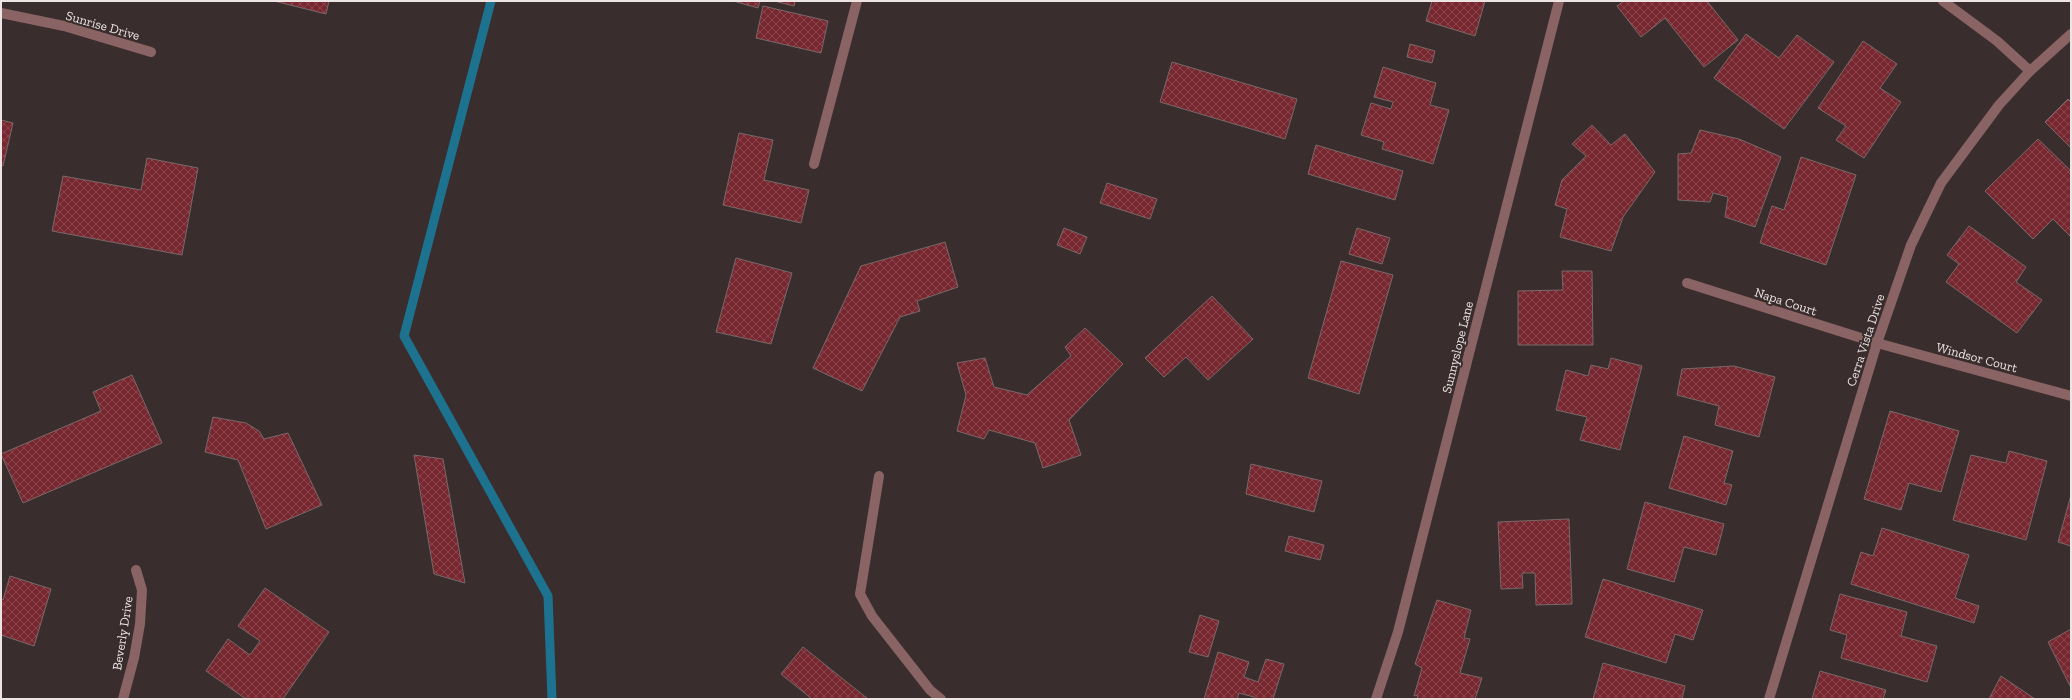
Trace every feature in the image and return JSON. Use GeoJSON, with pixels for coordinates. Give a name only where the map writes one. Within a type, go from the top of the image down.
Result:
{"type":"FeatureCollection","features":[{"type":"Feature","properties":{"kind":"street"},"geometry":{"type":"LineString","coordinates":[[814,164],[857,1]]}},
{"type":"Feature","properties":{"kind":"street","name":"Sunnyslope Lane"},"geometry":{"type":"LineString","coordinates":[[1376,699],[1398,632],[1559,1]]}},
{"type":"Feature","properties":{"kind":"street"},"geometry":{"type":"LineString","coordinates":[[1943,1],[1997,41],[2030,71]]}},
{"type":"Feature","properties":{"kind":"street","name":"Sunrise Drive"},"geometry":{"type":"LineString","coordinates":[[1,13],[64,26],[151,52]]}},
{"type":"Feature","properties":{"kind":"street","name":"Cerra Vista Drive"},"geometry":{"type":"LineString","coordinates":[[1769,699],[1877,343],[1911,245],[1941,183],[1999,105],[2030,71],[2071,34]]}},
{"type":"Feature","properties":{"kind":"street","name":"Napa Court"},"geometry":{"type":"LineString","coordinates":[[1687,283],[1877,343]]}},
{"type":"Feature","properties":{"kind":"street","name":"Windsor Court"},"geometry":{"type":"LineString","coordinates":[[1877,343],[2071,396]]}},
{"type":"Feature","properties":{"kind":"street"},"geometry":{"type":"LineString","coordinates":[[879,476],[860,594],[872,616],[920,678],[930,690],[941,699]]}},
{"type":"Feature","properties":{"kind":"street","name":"Beverly Drive"},"geometry":{"type":"LineString","coordinates":[[123,699],[134,658],[140,624],[142,590],[136,570]]}},
{"type":"Feature","properties":{"kind":"building"},"geometry":{"type":"Polygon","coordinates":[[[274,1],[329,1],[326,14],[274,1]]]}},
{"type":"Feature","properties":{"kind":"building"},"geometry":{"type":"Polygon","coordinates":[[[733,1],[760,1],[758,8],[733,1]]]}},
{"type":"Feature","properties":{"kind":"building"},"geometry":{"type":"Polygon","coordinates":[[[774,1],[795,1],[794,6],[774,1]]]}},
{"type":"Feature","properties":{"kind":"building"},"geometry":{"type":"Polygon","coordinates":[[[1432,1],[1485,1],[1475,36],[1426,21],[1432,1]]]}},
{"type":"Feature","properties":{"kind":"building"},"geometry":{"type":"Polygon","coordinates":[[[1624,1],[1707,1],[1738,40],[1704,67],[1665,18],[1641,37],[1617,6],[1624,1]]]}},
{"type":"Feature","properties":{"kind":"building"},"geometry":{"type":"Polygon","coordinates":[[[763,6],[828,21],[821,53],[756,38],[763,6]]]}},
{"type":"Feature","properties":{"kind":"building"},"geometry":{"type":"Polygon","coordinates":[[[1746,34],[1779,58],[1797,35],[1834,62],[1784,129],[1714,78],[1746,34]]]}},
{"type":"Feature","properties":{"kind":"building"},"geometry":{"type":"Polygon","coordinates":[[[1863,41],[1897,64],[1880,88],[1901,102],[1864,158],[1836,140],[1846,126],[1818,108],[1863,41]]]}},
{"type":"Feature","properties":{"kind":"building"},"geometry":{"type":"Polygon","coordinates":[[[1410,44],[1435,51],[1432,63],[1407,57],[1410,44]]]}},
{"type":"Feature","properties":{"kind":"building"},"geometry":{"type":"Polygon","coordinates":[[[1172,62],[1297,99],[1285,139],[1160,102],[1172,62]]]}},
{"type":"Feature","properties":{"kind":"building"},"geometry":{"type":"Polygon","coordinates":[[[1383,67],[1436,83],[1430,105],[1449,110],[1433,164],[1382,149],[1384,142],[1361,135],[1371,103],[1391,109],[1393,102],[1374,97],[1383,67]]]}},
{"type":"Feature","properties":{"kind":"building"},"geometry":{"type":"Polygon","coordinates":[[[2068,99],[2071,102],[2071,148],[2045,122],[2068,99]]]}},
{"type":"Feature","properties":{"kind":"building"},"geometry":{"type":"Polygon","coordinates":[[[1,120],[13,123],[3,166],[1,165],[1,120]]]}},
{"type":"Feature","properties":{"kind":"building"},"geometry":{"type":"Polygon","coordinates":[[[1592,125],[1611,145],[1625,134],[1655,172],[1623,217],[1611,251],[1560,237],[1567,209],[1555,205],[1562,180],[1586,156],[1572,144],[1592,125]]]}},
{"type":"Feature","properties":{"kind":"building"},"geometry":{"type":"Polygon","coordinates":[[[1700,130],[1739,139],[1781,157],[1755,227],[1725,217],[1728,197],[1713,193],[1710,202],[1678,200],[1678,154],[1691,153],[1700,130]]]}},
{"type":"Feature","properties":{"kind":"building"},"geometry":{"type":"Polygon","coordinates":[[[739,133],[773,140],[764,180],[809,190],[801,223],[723,205],[739,133]]]}},
{"type":"Feature","properties":{"kind":"building"},"geometry":{"type":"Polygon","coordinates":[[[2038,139],[2071,171],[2071,237],[2053,219],[2033,239],[1985,191],[2038,139]]]}},
{"type":"Feature","properties":{"kind":"building"},"geometry":{"type":"Polygon","coordinates":[[[1316,145],[1403,171],[1395,200],[1308,174],[1316,145]]]}},
{"type":"Feature","properties":{"kind":"building"},"geometry":{"type":"Polygon","coordinates":[[[1801,157],[1856,175],[1826,265],[1760,243],[1772,206],[1784,210],[1801,157]]]}},
{"type":"Feature","properties":{"kind":"building"},"geometry":{"type":"Polygon","coordinates":[[[147,158],[198,168],[182,255],[52,231],[63,176],[141,190],[147,158]]]}},
{"type":"Feature","properties":{"kind":"building"},"geometry":{"type":"Polygon","coordinates":[[[1107,183],[1157,199],[1150,219],[1100,203],[1107,183]]]}},
{"type":"Feature","properties":{"kind":"building"},"geometry":{"type":"Polygon","coordinates":[[[1969,226],[2026,267],[2016,282],[2042,300],[2017,333],[1946,282],[1959,264],[1947,255],[1969,226]]]}},
{"type":"Feature","properties":{"kind":"building"},"geometry":{"type":"Polygon","coordinates":[[[1064,228],[1087,237],[1080,254],[1057,245],[1064,228]]]}},
{"type":"Feature","properties":{"kind":"building"},"geometry":{"type":"Polygon","coordinates":[[[1357,228],[1390,238],[1382,264],[1349,254],[1357,228]]]}},
{"type":"Feature","properties":{"kind":"building"},"geometry":{"type":"Polygon","coordinates":[[[945,242],[958,287],[917,301],[920,311],[900,317],[862,391],[813,368],[861,266],[945,242]]]}},
{"type":"Feature","properties":{"kind":"building"},"geometry":{"type":"Polygon","coordinates":[[[736,258],[792,273],[771,344],[716,332],[736,258]]]}},
{"type":"Feature","properties":{"kind":"building"},"geometry":{"type":"Polygon","coordinates":[[[1341,261],[1393,275],[1359,394],[1308,378],[1341,261]]]}},
{"type":"Feature","properties":{"kind":"building"},"geometry":{"type":"Polygon","coordinates":[[[1562,271],[1592,271],[1593,345],[1518,345],[1518,291],[1563,290],[1562,271]]]}},
{"type":"Feature","properties":{"kind":"building"},"geometry":{"type":"Polygon","coordinates":[[[1212,296],[1253,339],[1208,380],[1186,357],[1164,377],[1145,358],[1212,296]]]}},
{"type":"Feature","properties":{"kind":"building"},"geometry":{"type":"Polygon","coordinates":[[[1085,328],[1123,364],[1069,420],[1081,455],[1043,468],[1035,443],[989,430],[984,439],[957,431],[966,395],[957,363],[985,358],[994,387],[1027,395],[1071,356],[1065,347],[1085,328]]]}},
{"type":"Feature","properties":{"kind":"building"},"geometry":{"type":"Polygon","coordinates":[[[1611,358],[1642,366],[1620,450],[1580,440],[1587,417],[1556,410],[1566,370],[1588,376],[1591,365],[1608,369],[1611,358]]]}},
{"type":"Feature","properties":{"kind":"building"},"geometry":{"type":"Polygon","coordinates":[[[1734,366],[1775,377],[1759,437],[1715,425],[1719,406],[1677,395],[1682,369],[1734,366]]]}},
{"type":"Feature","properties":{"kind":"building"},"geometry":{"type":"Polygon","coordinates":[[[132,375],[162,443],[23,503],[1,454],[101,411],[93,392],[132,375]]]}},
{"type":"Feature","properties":{"kind":"building"},"geometry":{"type":"Polygon","coordinates":[[[1890,411],[1959,431],[1941,492],[1909,483],[1901,510],[1864,499],[1890,411]]]}},
{"type":"Feature","properties":{"kind":"building"},"geometry":{"type":"Polygon","coordinates":[[[213,417],[246,423],[259,431],[264,439],[288,433],[322,505],[266,529],[238,460],[205,452],[213,417]]]}},
{"type":"Feature","properties":{"kind":"building"},"geometry":{"type":"Polygon","coordinates":[[[1684,436],[1733,451],[1724,483],[1732,485],[1726,505],[1669,488],[1684,436]]]}},
{"type":"Feature","properties":{"kind":"building"},"geometry":{"type":"Polygon","coordinates":[[[2009,451],[2047,461],[2026,540],[1953,520],[1971,455],[2006,463],[2009,451]]]}},
{"type":"Feature","properties":{"kind":"building"},"geometry":{"type":"Polygon","coordinates":[[[414,455],[443,459],[465,583],[434,574],[414,455]]]}},
{"type":"Feature","properties":{"kind":"building"},"geometry":{"type":"Polygon","coordinates":[[[1251,464],[1322,481],[1314,512],[1246,494],[1251,464]]]}},
{"type":"Feature","properties":{"kind":"building"},"geometry":{"type":"Polygon","coordinates":[[[2071,495],[2071,546],[2058,542],[2071,495]]]}},
{"type":"Feature","properties":{"kind":"building"},"geometry":{"type":"Polygon","coordinates":[[[1645,502],[1724,524],[1716,555],[1684,547],[1674,582],[1627,569],[1645,502]]]}},
{"type":"Feature","properties":{"kind":"building"},"geometry":{"type":"Polygon","coordinates":[[[1569,519],[1572,604],[1536,605],[1535,573],[1522,573],[1523,588],[1501,589],[1498,522],[1569,519]]]}},
{"type":"Feature","properties":{"kind":"building"},"geometry":{"type":"Polygon","coordinates":[[[1882,528],[1969,555],[1955,598],[1979,606],[1974,623],[1851,584],[1861,552],[1873,556],[1882,528]]]}},
{"type":"Feature","properties":{"kind":"building"},"geometry":{"type":"Polygon","coordinates":[[[1289,536],[1324,545],[1320,560],[1285,551],[1289,536]]]}},
{"type":"Feature","properties":{"kind":"building"},"geometry":{"type":"Polygon","coordinates":[[[10,576],[51,589],[34,646],[1,635],[1,599],[3,600],[10,576]]]}},
{"type":"Feature","properties":{"kind":"building"},"geometry":{"type":"Polygon","coordinates":[[[1603,579],[1703,610],[1693,640],[1675,634],[1666,663],[1585,637],[1603,579]]]}},
{"type":"Feature","properties":{"kind":"building"},"geometry":{"type":"Polygon","coordinates":[[[265,588],[329,632],[283,699],[246,699],[206,671],[228,639],[250,655],[260,641],[238,626],[265,588]]]}},
{"type":"Feature","properties":{"kind":"building"},"geometry":{"type":"Polygon","coordinates":[[[1840,594],[1907,612],[1901,636],[1937,646],[1927,682],[1841,658],[1847,635],[1830,630],[1840,594]]]}},
{"type":"Feature","properties":{"kind":"building"},"geometry":{"type":"Polygon","coordinates":[[[1437,600],[1471,610],[1464,638],[1470,639],[1460,673],[1482,678],[1475,699],[1417,699],[1418,695],[1414,696],[1422,668],[1415,664],[1437,600]]]}},
{"type":"Feature","properties":{"kind":"building"},"geometry":{"type":"Polygon","coordinates":[[[1200,615],[1219,621],[1208,657],[1189,652],[1200,615]]]}},
{"type":"Feature","properties":{"kind":"building"},"geometry":{"type":"Polygon","coordinates":[[[2071,629],[2071,688],[2048,642],[2071,629]]]}},
{"type":"Feature","properties":{"kind":"building"},"geometry":{"type":"Polygon","coordinates":[[[803,647],[868,699],[812,699],[781,674],[803,647]]]}},
{"type":"Feature","properties":{"kind":"building"},"geometry":{"type":"Polygon","coordinates":[[[1218,652],[1249,662],[1244,677],[1258,682],[1266,659],[1284,664],[1273,699],[1254,699],[1254,697],[1239,693],[1237,699],[1204,699],[1218,652]]]}},
{"type":"Feature","properties":{"kind":"building"},"geometry":{"type":"Polygon","coordinates":[[[1603,663],[1685,686],[1682,699],[1593,699],[1603,663]]]}},
{"type":"Feature","properties":{"kind":"building"},"geometry":{"type":"Polygon","coordinates":[[[1820,671],[1886,690],[1883,699],[1812,699],[1820,671]]]}},
{"type":"Feature","properties":{"kind":"building"},"geometry":{"type":"Polygon","coordinates":[[[2001,676],[2035,699],[1989,699],[2001,676]]]}},
{"type":"Feature","properties":{"kind":"waterway"},"geometry":{"type":"LineString","coordinates":[[491,1],[404,336],[548,596],[552,699]]}}]}
